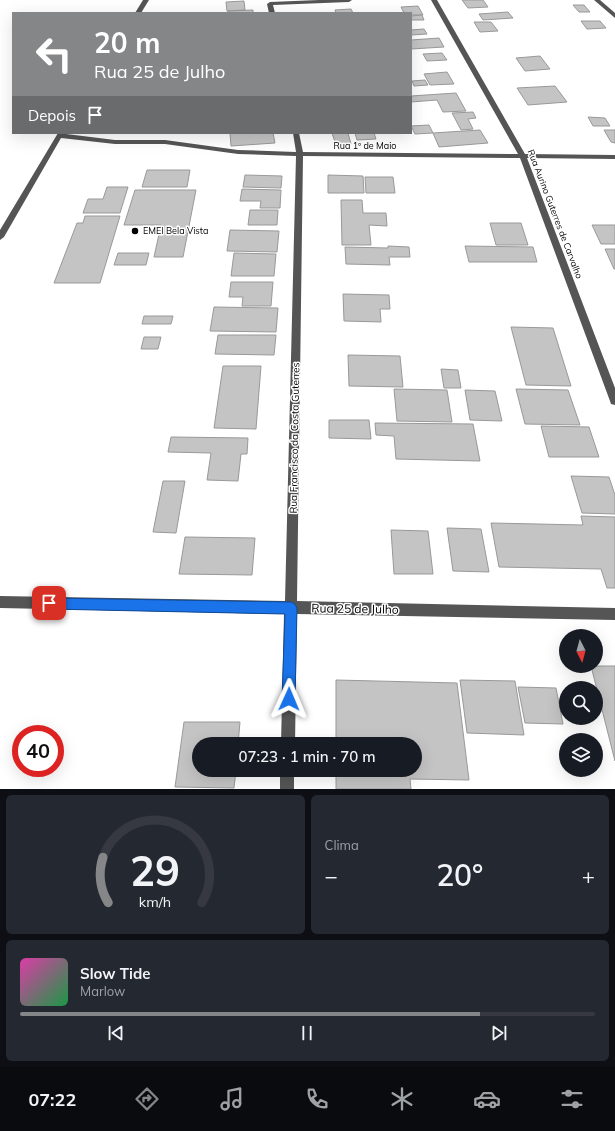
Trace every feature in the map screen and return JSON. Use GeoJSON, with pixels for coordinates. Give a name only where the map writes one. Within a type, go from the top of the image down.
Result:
{"type":"FeatureCollection","features":[{"type":"Feature","properties":{"kind":"street"},"geometry":{"type":"LineString","coordinates":[[139,12],[146,0]]}},
{"type":"Feature","properties":{"kind":"street"},"geometry":{"type":"LineString","coordinates":[[272,12],[270,4],[349,0]]}},
{"type":"Feature","properties":{"kind":"street","name":"Rua Aurino Guterres de Carvalho"},"geometry":{"type":"LineString","coordinates":[[434,0],[523,156],[615,401]]}},
{"type":"Feature","properties":{"kind":"street"},"geometry":{"type":"LineString","coordinates":[[598,0],[608,0]]}},
{"type":"Feature","properties":{"kind":"street"},"geometry":{"type":"LineString","coordinates":[[598,0],[615,16]]}},
{"type":"Feature","properties":{"kind":"street"},"geometry":{"type":"LineString","coordinates":[[0,237],[61,134]]}},
{"type":"Feature","properties":{"kind":"street","name":"Rua 1º de Maio"},"geometry":{"type":"LineString","coordinates":[[61,134],[115,142],[165,142],[238,152],[615,157]]}},
{"type":"Feature","properties":{"kind":"street","name":"Rua Francisco da Costa Guterres"},"geometry":{"type":"LineString","coordinates":[[288,737],[300,154],[296,134]]}},
{"type":"Feature","properties":{"kind":"street","name":"Rua 25 de Julho"},"geometry":{"type":"LineString","coordinates":[[0,602],[615,614]]}},
{"type":"Feature","properties":{"kind":"street"},"geometry":{"type":"LineString","coordinates":[[286,789],[287,777]]}},
{"type":"Feature","properties":{"kind":"building"},"geometry":{"type":"Polygon","coordinates":[[[462,0],[483,0],[488,7],[468,8],[462,0]]]}},
{"type":"Feature","properties":{"kind":"building"},"geometry":{"type":"Polygon","coordinates":[[[244,1],[245,10],[227,11],[226,2],[244,1]]]}},
{"type":"Feature","properties":{"kind":"building"},"geometry":{"type":"Polygon","coordinates":[[[573,5],[584,5],[590,12],[579,12],[573,5]]]}},
{"type":"Feature","properties":{"kind":"building"},"geometry":{"type":"Polygon","coordinates":[[[418,6],[423,15],[412,15],[412,12],[404,12],[401,7],[418,6]]]}},
{"type":"Feature","properties":{"kind":"building"},"geometry":{"type":"Polygon","coordinates":[[[351,9],[352,12],[336,12],[335,10],[351,9]]]}},
{"type":"Feature","properties":{"kind":"building"},"geometry":{"type":"Polygon","coordinates":[[[253,10],[253,12],[228,12],[253,10]]]}},
{"type":"Feature","properties":{"kind":"building"},"geometry":{"type":"Polygon","coordinates":[[[508,12],[513,18],[483,20],[479,14],[508,12]]]}},
{"type":"Feature","properties":{"kind":"building"},"geometry":{"type":"Polygon","coordinates":[[[422,15],[424,20],[412,20],[412,16],[422,15]]]}},
{"type":"Feature","properties":{"kind":"building"},"geometry":{"type":"Polygon","coordinates":[[[581,21],[600,21],[606,28],[587,29],[581,21]]]}},
{"type":"Feature","properties":{"kind":"building"},"geometry":{"type":"Polygon","coordinates":[[[474,22],[491,22],[498,31],[480,32],[474,22]]]}},
{"type":"Feature","properties":{"kind":"building"},"geometry":{"type":"Polygon","coordinates":[[[424,29],[427,34],[412,35],[412,30],[424,29]]]}},
{"type":"Feature","properties":{"kind":"building"},"geometry":{"type":"Polygon","coordinates":[[[439,38],[444,47],[412,49],[412,40],[439,38]]]}},
{"type":"Feature","properties":{"kind":"building"},"geometry":{"type":"Polygon","coordinates":[[[442,53],[447,60],[427,61],[423,54],[442,53]]]}},
{"type":"Feature","properties":{"kind":"building"},"geometry":{"type":"Polygon","coordinates":[[[540,56],[550,69],[525,71],[516,58],[540,56]]]}},
{"type":"Feature","properties":{"kind":"building"},"geometry":{"type":"Polygon","coordinates":[[[447,72],[454,84],[430,85],[424,74],[447,72]]]}},
{"type":"Feature","properties":{"kind":"building"},"geometry":{"type":"Polygon","coordinates":[[[425,80],[428,85],[414,86],[412,81],[425,80]]]}},
{"type":"Feature","properties":{"kind":"building"},"geometry":{"type":"Polygon","coordinates":[[[555,86],[567,102],[528,105],[517,88],[555,86]]]}},
{"type":"Feature","properties":{"kind":"building"},"geometry":{"type":"Polygon","coordinates":[[[456,93],[466,111],[443,112],[437,100],[412,102],[412,96],[456,93]]]}},
{"type":"Feature","properties":{"kind":"building"},"geometry":{"type":"Polygon","coordinates":[[[473,112],[476,118],[468,119],[473,129],[461,130],[452,113],[473,112]]]}},
{"type":"Feature","properties":{"kind":"building"},"geometry":{"type":"Polygon","coordinates":[[[588,117],[605,118],[610,126],[593,126],[588,117]]]}},
{"type":"Feature","properties":{"kind":"building"},"geometry":{"type":"Polygon","coordinates":[[[429,125],[433,133],[415,134],[412,126],[429,125]]]}},
{"type":"Feature","properties":{"kind":"building"},"geometry":{"type":"Polygon","coordinates":[[[480,130],[488,143],[439,147],[433,133],[480,130]]]}},
{"type":"Feature","properties":{"kind":"building"},"geometry":{"type":"Polygon","coordinates":[[[604,130],[615,130],[615,143],[611,142],[604,130]]]}},
{"type":"Feature","properties":{"kind":"building"},"geometry":{"type":"Polygon","coordinates":[[[230,134],[273,134],[275,143],[231,146],[230,134]]]}},
{"type":"Feature","properties":{"kind":"building"},"geometry":{"type":"Polygon","coordinates":[[[332,134],[348,134],[351,144],[336,145],[332,134]]]}},
{"type":"Feature","properties":{"kind":"building"},"geometry":{"type":"Polygon","coordinates":[[[355,134],[374,134],[376,139],[357,140],[355,134]]]}},
{"type":"Feature","properties":{"kind":"building"},"geometry":{"type":"Polygon","coordinates":[[[147,170],[190,170],[187,187],[142,187],[147,170]]]}},
{"type":"Feature","properties":{"kind":"building"},"geometry":{"type":"Polygon","coordinates":[[[245,175],[282,176],[281,188],[243,187],[245,175]]]}},
{"type":"Feature","properties":{"kind":"building"},"geometry":{"type":"Polygon","coordinates":[[[328,175],[363,176],[364,193],[328,193],[328,175]]]}},
{"type":"Feature","properties":{"kind":"building"},"geometry":{"type":"Polygon","coordinates":[[[365,177],[393,177],[395,193],[366,193],[365,177]]]}},
{"type":"Feature","properties":{"kind":"building"},"geometry":{"type":"Polygon","coordinates":[[[107,187],[128,187],[120,213],[83,213],[88,199],[103,199],[107,187]]]}},
{"type":"Feature","properties":{"kind":"building"},"geometry":{"type":"Polygon","coordinates":[[[242,189],[281,190],[280,208],[260,208],[261,201],[240,201],[242,189]]]}},
{"type":"Feature","properties":{"kind":"building"},"geometry":{"type":"Polygon","coordinates":[[[135,190],[196,190],[183,257],[154,257],[161,225],[124,225],[135,190]]]}},
{"type":"Feature","properties":{"kind":"building"},"geometry":{"type":"Polygon","coordinates":[[[341,200],[362,200],[363,213],[386,213],[387,226],[369,225],[371,245],[342,245],[341,200]]]}},
{"type":"Feature","properties":{"kind":"building"},"geometry":{"type":"Polygon","coordinates":[[[250,210],[278,210],[277,225],[248,225],[250,210]]]}},
{"type":"Feature","properties":{"kind":"building"},"geometry":{"type":"Polygon","coordinates":[[[85,216],[120,216],[100,283],[54,283],[77,223],[83,223],[85,216]]]}},
{"type":"Feature","properties":{"kind":"building"},"geometry":{"type":"Polygon","coordinates":[[[490,223],[521,223],[528,245],[496,245],[490,223]]]}},
{"type":"Feature","properties":{"kind":"building"},"geometry":{"type":"Polygon","coordinates":[[[592,225],[615,225],[615,244],[601,244],[592,225]]]}},
{"type":"Feature","properties":{"kind":"building"},"geometry":{"type":"Polygon","coordinates":[[[230,230],[279,231],[277,252],[227,251],[230,230]]]}},
{"type":"Feature","properties":{"kind":"building"},"geometry":{"type":"Polygon","coordinates":[[[388,246],[409,247],[410,257],[389,257],[390,265],[346,264],[345,247],[388,248],[388,246]]]}},
{"type":"Feature","properties":{"kind":"building"},"geometry":{"type":"Polygon","coordinates":[[[465,246],[533,247],[537,262],[469,262],[465,246]]]}},
{"type":"Feature","properties":{"kind":"building"},"geometry":{"type":"Polygon","coordinates":[[[605,249],[615,249],[615,269],[614,269],[605,249]]]}},
{"type":"Feature","properties":{"kind":"building"},"geometry":{"type":"Polygon","coordinates":[[[118,253],[149,253],[146,265],[114,265],[118,253]]]}},
{"type":"Feature","properties":{"kind":"building"},"geometry":{"type":"Polygon","coordinates":[[[234,253],[276,254],[274,276],[231,276],[234,253]]]}},
{"type":"Feature","properties":{"kind":"building"},"geometry":{"type":"Polygon","coordinates":[[[231,282],[273,282],[271,306],[242,306],[243,297],[229,297],[231,282]]]}},
{"type":"Feature","properties":{"kind":"building"},"geometry":{"type":"Polygon","coordinates":[[[343,294],[389,295],[390,309],[380,309],[381,322],[344,321],[343,294]]]}},
{"type":"Feature","properties":{"kind":"building"},"geometry":{"type":"Polygon","coordinates":[[[214,307],[278,308],[276,332],[210,331],[214,307]]]}},
{"type":"Feature","properties":{"kind":"building"},"geometry":{"type":"Polygon","coordinates":[[[144,316],[173,316],[171,324],[142,324],[144,316]]]}},
{"type":"Feature","properties":{"kind":"building"},"geometry":{"type":"Polygon","coordinates":[[[511,327],[553,328],[571,386],[526,385],[511,327]]]}},
{"type":"Feature","properties":{"kind":"building"},"geometry":{"type":"Polygon","coordinates":[[[218,335],[276,335],[274,355],[215,354],[218,335]]]}},
{"type":"Feature","properties":{"kind":"building"},"geometry":{"type":"Polygon","coordinates":[[[144,337],[161,337],[158,349],[141,349],[144,337]]]}},
{"type":"Feature","properties":{"kind":"building"},"geometry":{"type":"Polygon","coordinates":[[[348,355],[400,356],[403,387],[349,386],[348,355]]]}},
{"type":"Feature","properties":{"kind":"building"},"geometry":{"type":"Polygon","coordinates":[[[223,366],[261,366],[256,429],[214,428],[223,366]]]}},
{"type":"Feature","properties":{"kind":"building"},"geometry":{"type":"Polygon","coordinates":[[[441,369],[458,370],[461,388],[444,388],[441,369]]]}},
{"type":"Feature","properties":{"kind":"building"},"geometry":{"type":"Polygon","coordinates":[[[394,389],[447,390],[452,422],[397,421],[394,389]]]}},
{"type":"Feature","properties":{"kind":"building"},"geometry":{"type":"Polygon","coordinates":[[[516,389],[568,390],[580,425],[525,424],[516,389]]]}},
{"type":"Feature","properties":{"kind":"building"},"geometry":{"type":"Polygon","coordinates":[[[465,390],[495,391],[502,421],[470,420],[465,390]]]}},
{"type":"Feature","properties":{"kind":"building"},"geometry":{"type":"Polygon","coordinates":[[[329,420],[369,420],[371,439],[329,438],[329,420]]]}},
{"type":"Feature","properties":{"kind":"building"},"geometry":{"type":"Polygon","coordinates":[[[375,423],[473,424],[480,461],[396,459],[394,436],[376,435],[375,423]]]}},
{"type":"Feature","properties":{"kind":"building"},"geometry":{"type":"Polygon","coordinates":[[[541,426],[589,427],[599,457],[549,457],[541,426]]]}},
{"type":"Feature","properties":{"kind":"building"},"geometry":{"type":"Polygon","coordinates":[[[171,437],[248,438],[247,454],[241,454],[238,481],[207,480],[211,453],[168,452],[171,437]]]}},
{"type":"Feature","properties":{"kind":"building"},"geometry":{"type":"Polygon","coordinates":[[[571,476],[609,477],[615,495],[615,514],[582,513],[571,476]]]}},
{"type":"Feature","properties":{"kind":"building"},"geometry":{"type":"Polygon","coordinates":[[[163,481],[185,481],[176,533],[153,532],[163,481]]]}},
{"type":"Feature","properties":{"kind":"building"},"geometry":{"type":"Polygon","coordinates":[[[581,516],[615,517],[615,588],[607,588],[601,569],[499,567],[491,523],[583,525],[581,516]]]}},
{"type":"Feature","properties":{"kind":"building"},"geometry":{"type":"Polygon","coordinates":[[[447,528],[481,529],[489,572],[453,571],[447,528]]]}},
{"type":"Feature","properties":{"kind":"building"},"geometry":{"type":"Polygon","coordinates":[[[391,530],[428,531],[433,574],[394,574],[391,530]]]}},
{"type":"Feature","properties":{"kind":"building"},"geometry":{"type":"Polygon","coordinates":[[[185,537],[255,538],[252,575],[179,574],[185,537]]]}},
{"type":"Feature","properties":{"kind":"building"},"geometry":{"type":"Polygon","coordinates":[[[603,666],[615,666],[615,761],[603,714],[603,681],[595,681],[593,673],[603,673],[603,666]]]}},
{"type":"Feature","properties":{"kind":"building"},"geometry":{"type":"Polygon","coordinates":[[[336,680],[457,683],[469,780],[410,779],[411,789],[336,789],[336,777],[422,777],[422,737],[336,737],[336,680]]]}},
{"type":"Feature","properties":{"kind":"building"},"geometry":{"type":"Polygon","coordinates":[[[460,680],[515,681],[524,735],[467,733],[460,680]]]}},
{"type":"Feature","properties":{"kind":"building"},"geometry":{"type":"Polygon","coordinates":[[[518,687],[556,688],[559,703],[559,724],[525,723],[518,687]]]}},
{"type":"Feature","properties":{"kind":"building"},"geometry":{"type":"Polygon","coordinates":[[[184,722],[240,722],[239,737],[192,737],[192,777],[235,777],[234,788],[175,787],[184,722]]]}},
{"type":"Feature","properties":{"kind":"place","name":"EMEI Bela Vista"},"geometry":{"type":"Point","coordinates":[135,231]}},
{"type":"Feature","properties":{"kind":"route"},"geometry":{"type":"LineString","coordinates":[[49,603],[291,608],[289,699]]}}]}
